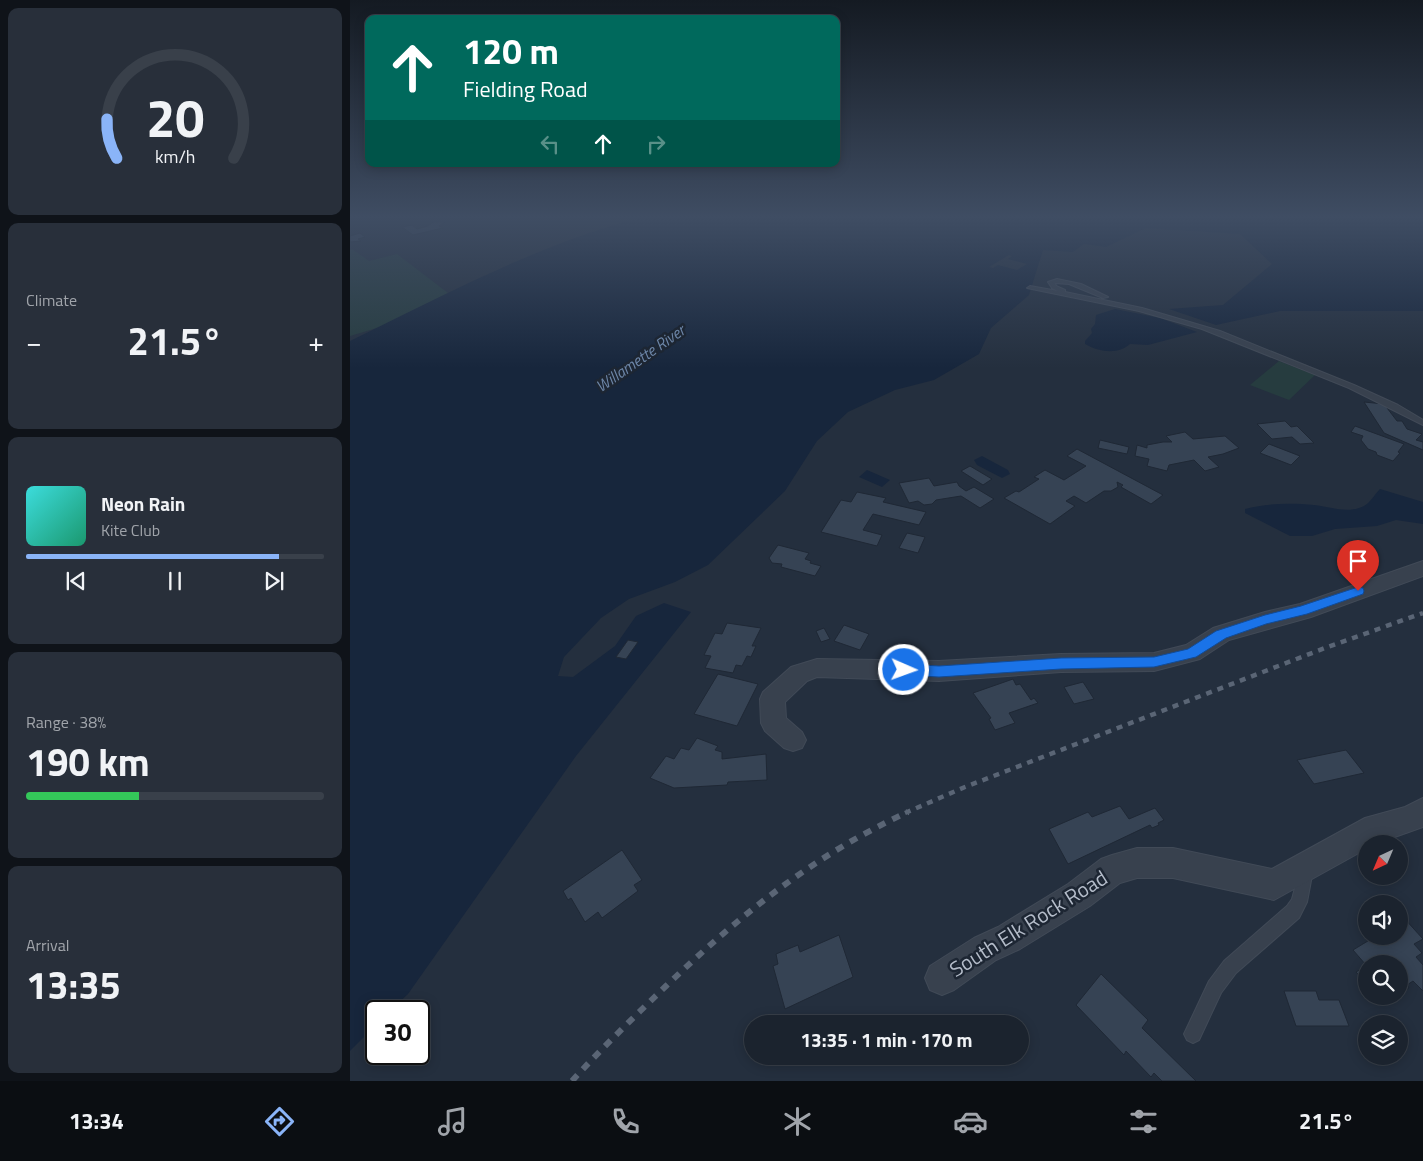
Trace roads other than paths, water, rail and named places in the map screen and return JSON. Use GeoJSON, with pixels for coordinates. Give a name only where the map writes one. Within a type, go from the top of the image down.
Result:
{"type":"FeatureCollection","features":[{"type":"Feature","properties":{"kind":"street"},"geometry":{"type":"LineString","coordinates":[[793,740],[774,723],[772,700],[799,674],[817,668],[939,671],[1061,663],[1154,662],[1192,653],[1221,634],[1303,611],[1423,568]]}},
{"type":"Feature","properties":{"kind":"street","name":"South Elk Rock Road"},"geometry":{"type":"LineString","coordinates":[[942,978],[984,949],[1009,938],[1079,895],[1112,870],[1137,863],[1173,863],[1274,885],[1375,828],[1411,819],[1423,811]]}},
{"type":"Feature","properties":{"kind":"lane"},"geometry":{"type":"LineString","coordinates":[[1078,296],[1054,286],[1051,282],[1076,285],[1131,308]]}},
{"type":"Feature","properties":{"kind":"lane"},"geometry":{"type":"LineString","coordinates":[[1030,288],[1131,308],[1177,320],[1250,344],[1373,395],[1423,423]]}},
{"type":"Feature","properties":{"kind":"lane"},"geometry":{"type":"LineString","coordinates":[[1193,1034],[1214,987],[1230,967],[1296,907],[1304,886],[1306,867]]}},
{"type":"Feature","properties":{"kind":"water","name":"Willamette River"},"geometry":{"type":"Polygon","coordinates":[[[506,266],[1038,266],[1029,295],[991,328],[979,354],[934,380],[895,390],[848,412],[817,441],[785,491],[708,565],[675,582],[629,599],[601,618],[564,657],[558,676],[573,677],[615,646],[636,616],[664,603],[691,612],[576,756],[408,994],[402,1000],[365,1000],[365,1036],[350,1051],[350,341],[506,266]]]}},
{"type":"Feature","properties":{"kind":"water"},"geometry":{"type":"Polygon","coordinates":[[[1269,266],[1423,266],[1423,311],[1280,311],[1216,325],[1169,309],[1223,305],[1269,266]]]}},
{"type":"Feature","properties":{"kind":"water"},"geometry":{"type":"Polygon","coordinates":[[[1115,309],[1160,318],[1197,332],[1148,345],[1130,344],[1114,351],[1096,349],[1085,344],[1085,341],[1092,333],[1091,329],[1095,324],[1096,315],[1115,309]]]}},
{"type":"Feature","properties":{"kind":"water"},"geometry":{"type":"Polygon","coordinates":[[[982,456],[1008,470],[1010,474],[1002,478],[977,465],[974,460],[982,456]]]}},
{"type":"Feature","properties":{"kind":"water"},"geometry":{"type":"Polygon","coordinates":[[[867,470],[890,480],[882,487],[859,477],[867,470]]]}},
{"type":"Feature","properties":{"kind":"water"},"geometry":{"type":"Polygon","coordinates":[[[1380,489],[1423,502],[1423,524],[1396,520],[1377,526],[1335,529],[1312,536],[1290,536],[1245,513],[1245,509],[1279,504],[1306,504],[1352,510],[1366,505],[1380,489]]]}},
{"type":"Feature","properties":{"kind":"railway"},"geometry":{"type":"LineString","coordinates":[[905,813],[965,787],[1325,648],[1423,613]]}},
{"type":"Feature","properties":{"kind":"railway"},"geometry":{"type":"LineString","coordinates":[[572,1081],[666,986],[750,911],[841,847],[908,812]]}}]}
